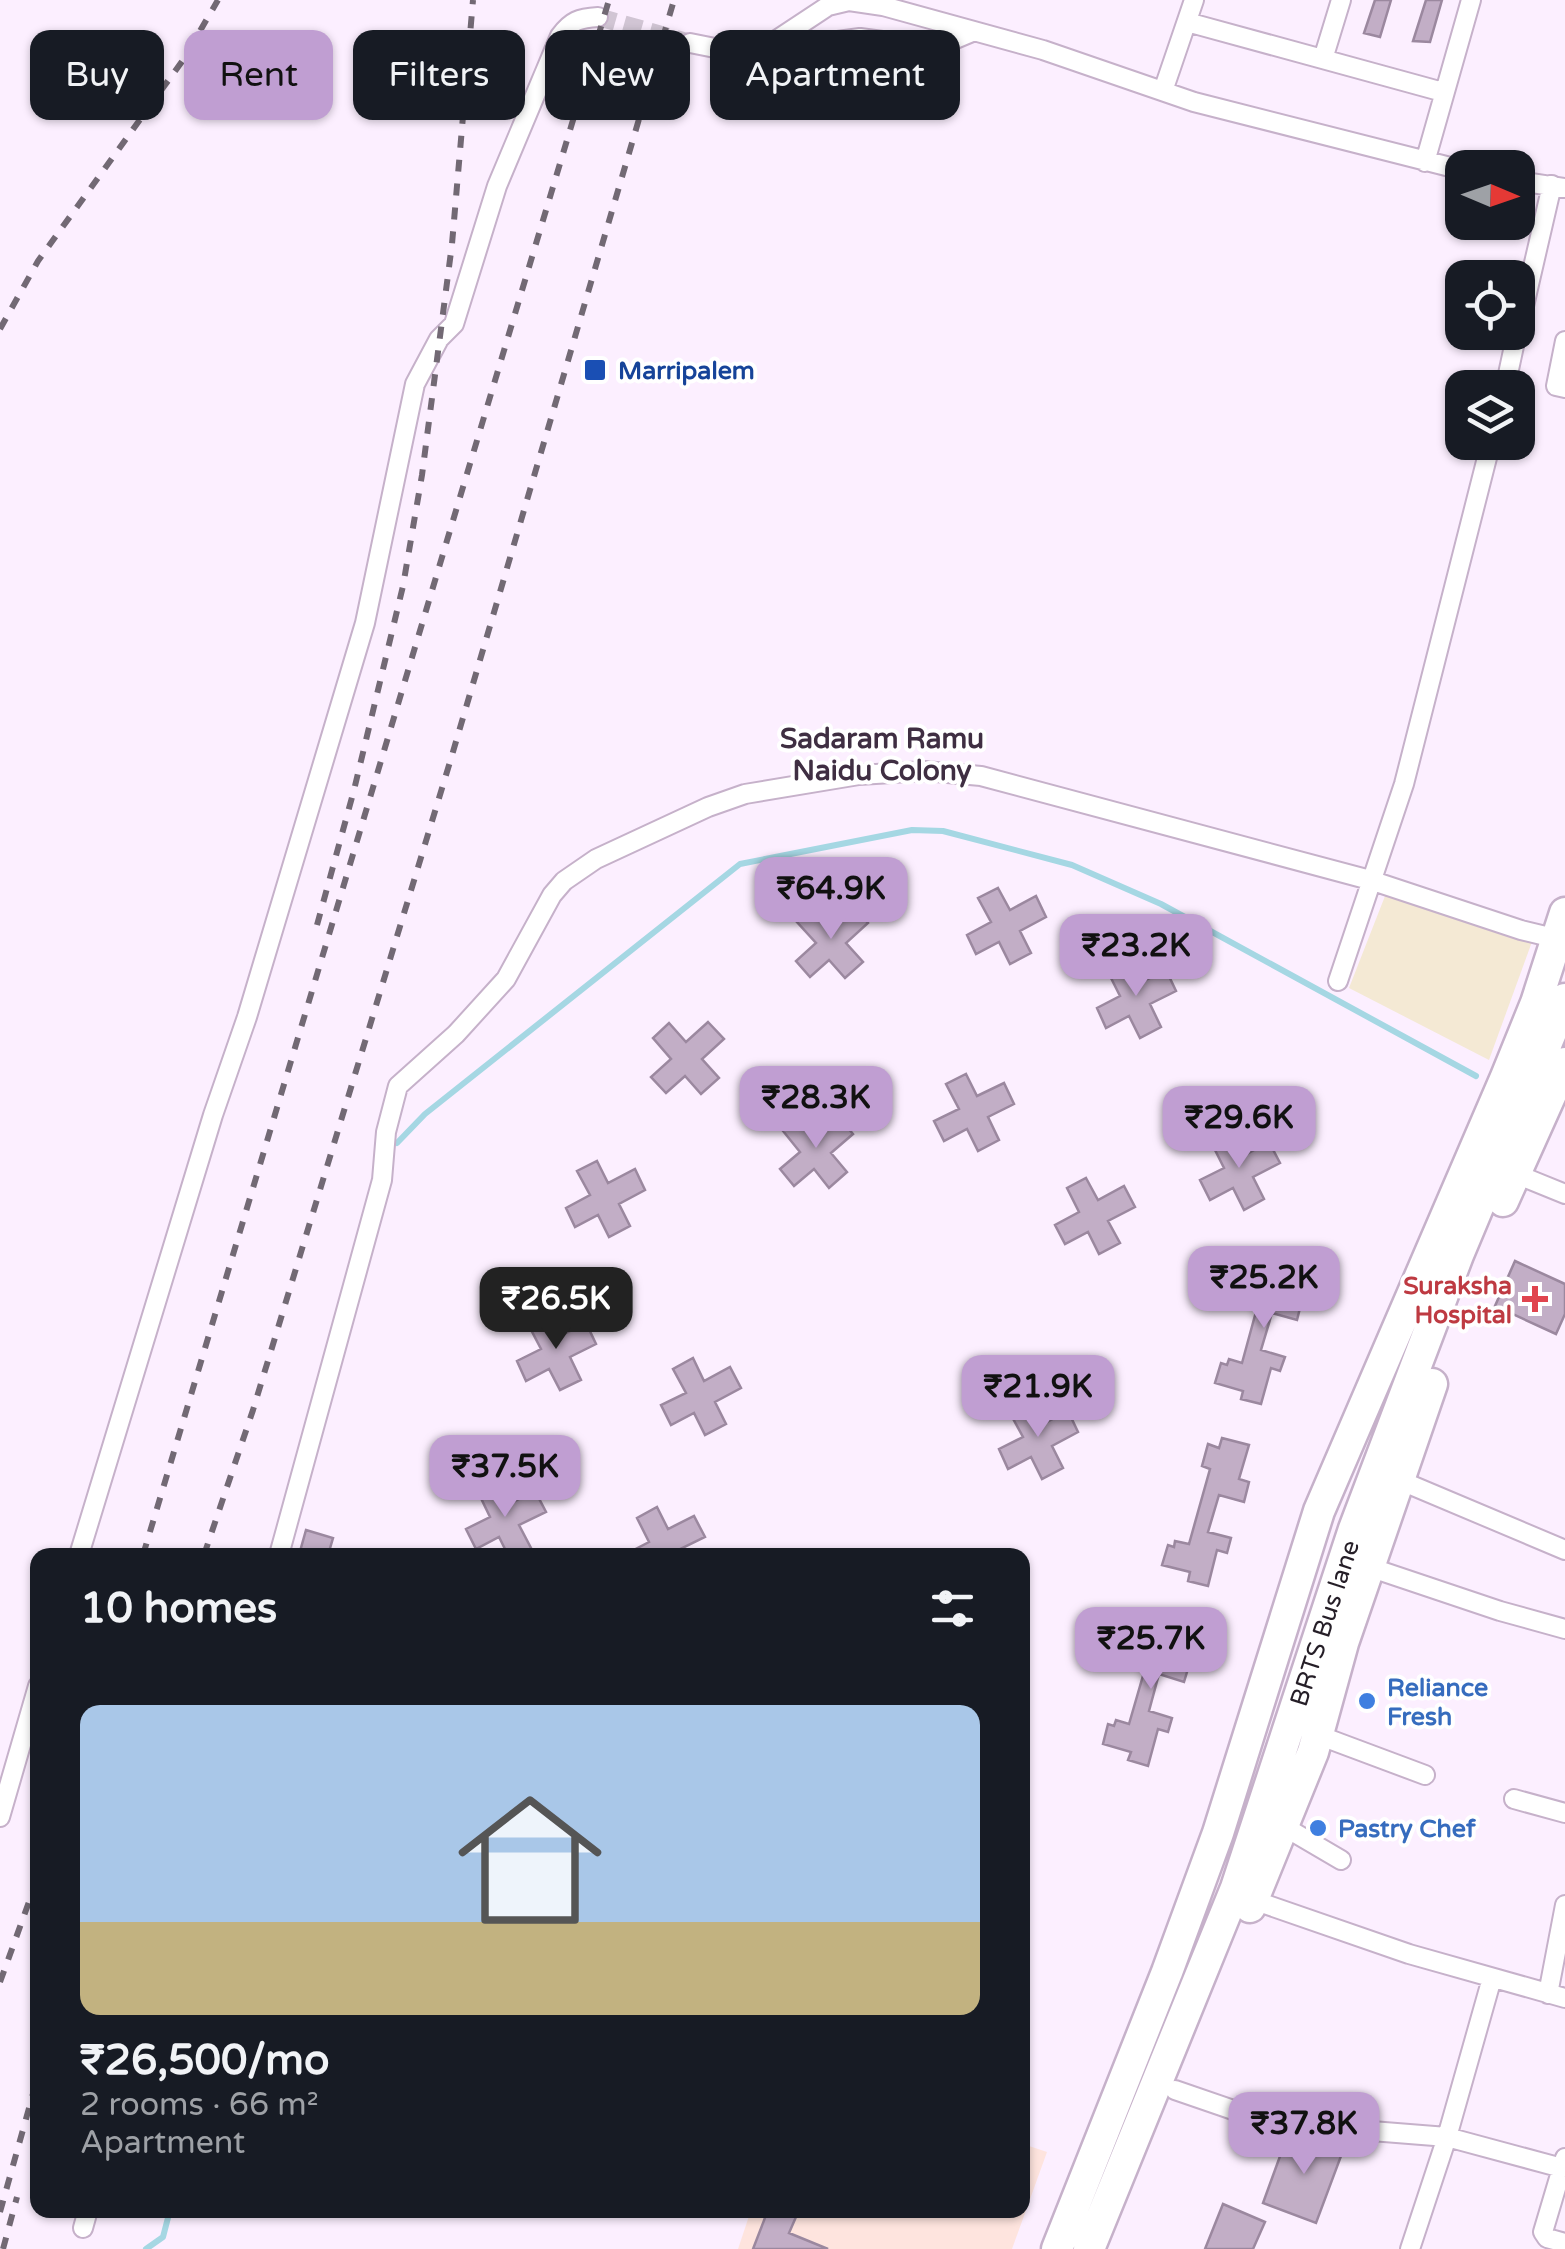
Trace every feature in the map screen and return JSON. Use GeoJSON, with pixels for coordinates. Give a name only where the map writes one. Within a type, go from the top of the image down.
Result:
{"type":"FeatureCollection","features":[{"type":"Feature","properties":{"kind":"main road"},"geometry":{"type":"LineString","coordinates":[[1057,2249],[1218,1832],[1319,1511],[1506,1077],[1562,926]]}},
{"type":"Feature","properties":{"kind":"main road","name":"BRTS Bus lane"},"geometry":{"type":"LineString","coordinates":[[1089,2249],[1236,1888],[1354,1530],[1458,1255],[1565,999]]}},
{"type":"Feature","properties":{"kind":"main road"},"geometry":{"type":"LineString","coordinates":[[1107,2249],[1283,1826],[1318,1735],[1369,1566],[1452,1327],[1565,1062]]}},
{"type":"Feature","properties":{"kind":"street"},"geometry":{"type":"LineString","coordinates":[[690,42],[734,52],[751,51],[768,45],[828,6],[849,0],[1043,50],[1163,91],[1445,166]]}},
{"type":"Feature","properties":{"kind":"street"},"geometry":{"type":"LineString","coordinates":[[1163,91],[1194,0]]}},
{"type":"Feature","properties":{"kind":"street"},"geometry":{"type":"LineString","coordinates":[[1323,59],[1341,0]]}},
{"type":"Feature","properties":{"kind":"street"},"geometry":{"type":"LineString","coordinates":[[1425,162],[1471,0]]}},
{"type":"Feature","properties":{"kind":"street"},"geometry":{"type":"LineString","coordinates":[[81,1548],[365,623],[415,384],[439,339],[454,324],[497,186],[560,36],[570,23],[598,17]]}},
{"type":"Feature","properties":{"kind":"street"},"geometry":{"type":"LineString","coordinates":[[1187,22],[1443,92]]}},
{"type":"Feature","properties":{"kind":"street"},"geometry":{"type":"LineString","coordinates":[[960,37],[972,32]]}},
{"type":"Feature","properties":{"kind":"street"},"geometry":{"type":"LineString","coordinates":[[1535,272],[1559,187]]}},
{"type":"Feature","properties":{"kind":"street"},"geometry":{"type":"LineString","coordinates":[[1565,341],[1556,386],[1565,388]]}},
{"type":"Feature","properties":{"kind":"street"},"geometry":{"type":"LineString","coordinates":[[1338,981],[1404,784],[1486,460]]}},
{"type":"Feature","properties":{"kind":"street"},"geometry":{"type":"LineString","coordinates":[[281,1548],[382,1180],[386,1132],[398,1086],[456,1034],[506,978],[552,895],[564,880],[596,859],[744,794],[859,775],[925,771],[981,776],[1370,880],[1522,930],[1562,926]]}},
{"type":"Feature","properties":{"kind":"street"},"geometry":{"type":"LineString","coordinates":[[1516,1174],[1565,1194]]}},
{"type":"Feature","properties":{"kind":"street"},"geometry":{"type":"LineString","coordinates":[[1398,1480],[1565,1550]]}},
{"type":"Feature","properties":{"kind":"street"},"geometry":{"type":"LineString","coordinates":[[1369,1566],[1565,1628]]}},
{"type":"Feature","properties":{"kind":"street"},"geometry":{"type":"LineString","coordinates":[[0,1817],[30,1714]]}},
{"type":"Feature","properties":{"kind":"street"},"geometry":{"type":"LineString","coordinates":[[1318,1735],[1424,1775]]}},
{"type":"Feature","properties":{"kind":"street"},"geometry":{"type":"LineString","coordinates":[[1514,1798],[1565,1813]]}},
{"type":"Feature","properties":{"kind":"street"},"geometry":{"type":"LineString","coordinates":[[1283,1826],[1341,1860]]}},
{"type":"Feature","properties":{"kind":"street"},"geometry":{"type":"LineString","coordinates":[[1252,1900],[1409,1954],[1556,1996],[1565,1905]]}},
{"type":"Feature","properties":{"kind":"street"},"geometry":{"type":"LineString","coordinates":[[1410,2249],[1492,1978]]}},
{"type":"Feature","properties":{"kind":"street"},"geometry":{"type":"LineString","coordinates":[[1175,2090],[1281,2125],[1447,2137],[1563,2163],[1543,2232],[1547,2238],[1565,2243]]}},
{"type":"Feature","properties":{"kind":"shaded area"},"geometry":{"type":"Polygon","coordinates":[[[1387,891],[1533,939],[1489,1060],[1349,988],[1387,891]]]}},
{"type":"Feature","properties":{"kind":"shaded area"},"geometry":{"type":"Polygon","coordinates":[[[1030,2146],[1047,2152],[1030,2199],[1030,2146]]]}},
{"type":"Feature","properties":{"kind":"shaded area"},"geometry":{"type":"Polygon","coordinates":[[[748,2218],[1023,2218],[1012,2249],[738,2249],[748,2218]]]}},
{"type":"Feature","properties":{"kind":"building"},"geometry":{"type":"Polygon","coordinates":[[[1375,0],[1391,0],[1380,37],[1364,33],[1375,0]]]}},
{"type":"Feature","properties":{"kind":"building"},"geometry":{"type":"Polygon","coordinates":[[[1426,0],[1442,0],[1430,42],[1413,41],[1426,0]]]}},
{"type":"Feature","properties":{"kind":"building"},"geometry":{"type":"Polygon","coordinates":[[[998,888],[1010,910],[1036,896],[1046,917],[1020,931],[1031,953],[1010,964],[999,942],[976,954],[967,935],[991,922],[978,898],[998,888]]]}},
{"type":"Feature","properties":{"kind":"building"},"geometry":{"type":"Polygon","coordinates":[[[852,906],[868,923],[846,943],[863,962],[845,978],[829,960],[810,977],[796,961],[816,943],[797,922],[814,907],[830,926],[852,906]]]}},
{"type":"Feature","properties":{"kind":"building"},"geometry":{"type":"Polygon","coordinates":[[[1128,961],[1139,983],[1166,970],[1176,991],[1150,1004],[1161,1027],[1140,1038],[1129,1016],[1106,1028],[1097,1008],[1120,996],[1108,972],[1128,961]]]}},
{"type":"Feature","properties":{"kind":"building"},"geometry":{"type":"Polygon","coordinates":[[[708,1022],[724,1039],[702,1059],[719,1078],[701,1094],[685,1076],[666,1093],[651,1077],[671,1059],[653,1038],[669,1023],[686,1042],[708,1022]]]}},
{"type":"Feature","properties":{"kind":"building"},"geometry":{"type":"Polygon","coordinates":[[[966,1074],[977,1096],[1004,1083],[1014,1104],[988,1117],[999,1140],[978,1151],[967,1129],[944,1141],[934,1121],[959,1109],[946,1084],[966,1074]]]}},
{"type":"Feature","properties":{"kind":"building"},"geometry":{"type":"Polygon","coordinates":[[[800,1116],[816,1135],[838,1116],[853,1134],[831,1153],[847,1172],[829,1188],[814,1169],[794,1186],[780,1169],[800,1152],[783,1131],[800,1116]]]}},
{"type":"Feature","properties":{"kind":"building"},"geometry":{"type":"Polygon","coordinates":[[[1232,1133],[1243,1156],[1269,1142],[1280,1163],[1253,1177],[1264,1199],[1244,1210],[1233,1188],[1210,1200],[1200,1180],[1224,1168],[1212,1144],[1232,1133]]]}},
{"type":"Feature","properties":{"kind":"building"},"geometry":{"type":"Polygon","coordinates":[[[597,1161],[608,1183],[635,1169],[645,1190],[619,1204],[630,1226],[609,1237],[598,1215],[575,1227],[566,1208],[590,1195],[577,1171],[597,1161]]]}},
{"type":"Feature","properties":{"kind":"building"},"geometry":{"type":"Polygon","coordinates":[[[1086,1178],[1098,1200],[1124,1186],[1135,1207],[1108,1221],[1120,1243],[1099,1254],[1088,1232],[1065,1244],[1055,1225],[1079,1212],[1067,1188],[1086,1178]]]}},
{"type":"Feature","properties":{"kind":"building"},"geometry":{"type":"Polygon","coordinates":[[[1275,1256],[1302,1264],[1292,1297],[1302,1300],[1297,1320],[1272,1313],[1261,1350],[1285,1357],[1280,1371],[1271,1368],[1261,1404],[1241,1399],[1243,1391],[1215,1383],[1221,1363],[1227,1365],[1229,1359],[1242,1363],[1263,1286],[1255,1284],[1261,1263],[1272,1266],[1275,1256]]]}},
{"type":"Feature","properties":{"kind":"building"},"geometry":{"type":"Polygon","coordinates":[[[1515,1261],[1565,1284],[1565,1314],[1556,1334],[1495,1306],[1515,1261]]]}},
{"type":"Feature","properties":{"kind":"building"},"geometry":{"type":"Polygon","coordinates":[[[548,1314],[560,1336],[586,1323],[596,1344],[570,1357],[581,1380],[560,1390],[549,1369],[526,1381],[517,1361],[541,1349],[528,1324],[548,1314]]]}},
{"type":"Feature","properties":{"kind":"building"},"geometry":{"type":"Polygon","coordinates":[[[693,1358],[704,1381],[730,1367],[741,1388],[715,1402],[726,1424],[705,1435],[694,1413],[671,1425],[661,1405],[686,1393],[673,1369],[693,1358]]]}},
{"type":"Feature","properties":{"kind":"building"},"geometry":{"type":"Polygon","coordinates":[[[1030,1402],[1041,1425],[1068,1411],[1078,1432],[1052,1446],[1063,1468],[1042,1479],[1031,1457],[1008,1469],[999,1449],[1023,1437],[1010,1413],[1030,1402]]]}},
{"type":"Feature","properties":{"kind":"building"},"geometry":{"type":"Polygon","coordinates":[[[1222,1438],[1249,1445],[1239,1479],[1249,1482],[1244,1502],[1219,1495],[1208,1532],[1231,1538],[1227,1553],[1217,1550],[1208,1586],[1188,1581],[1190,1572],[1162,1565],[1168,1545],[1174,1547],[1175,1541],[1189,1544],[1210,1469],[1202,1466],[1208,1444],[1219,1448],[1222,1438]]]}},
{"type":"Feature","properties":{"kind":"building"},"geometry":{"type":"Polygon","coordinates":[[[498,1482],[509,1504],[535,1491],[546,1512],[519,1525],[531,1548],[504,1548],[499,1537],[476,1548],[466,1529],[490,1517],[478,1492],[498,1482]]]}},
{"type":"Feature","properties":{"kind":"building"},"geometry":{"type":"Polygon","coordinates":[[[657,1507],[668,1529],[694,1516],[705,1537],[682,1548],[637,1548],[649,1542],[637,1518],[657,1507]]]}},
{"type":"Feature","properties":{"kind":"building"},"geometry":{"type":"Polygon","coordinates":[[[306,1530],[333,1538],[330,1548],[301,1548],[306,1530]]]}},
{"type":"Feature","properties":{"kind":"building"},"geometry":{"type":"Polygon","coordinates":[[[1162,1617],[1189,1625],[1180,1659],[1190,1662],[1184,1682],[1159,1674],[1149,1711],[1172,1718],[1168,1732],[1158,1729],[1148,1766],[1128,1760],[1131,1752],[1103,1744],[1108,1724],[1114,1726],[1116,1720],[1129,1724],[1151,1648],[1142,1645],[1148,1624],[1159,1627],[1162,1617]]]}},
{"type":"Feature","properties":{"kind":"building"},"geometry":{"type":"Polygon","coordinates":[[[1287,2137],[1320,2139],[1344,2148],[1316,2223],[1263,2203],[1287,2137]]]}},
{"type":"Feature","properties":{"kind":"building"},"geometry":{"type":"Polygon","coordinates":[[[1223,2204],[1265,2222],[1253,2249],[1205,2249],[1223,2204]]]}},
{"type":"Feature","properties":{"kind":"building"},"geometry":{"type":"Polygon","coordinates":[[[765,2218],[796,2218],[789,2233],[828,2249],[753,2249],[765,2218]]]}},
{"type":"Feature","properties":{"kind":"waterway"},"geometry":{"type":"LineString","coordinates":[[397,1143],[425,1114],[740,864],[912,830],[943,831],[1072,865],[1161,904],[1476,1076]]}},
{"type":"Feature","properties":{"kind":"waterway"},"geometry":{"type":"LineString","coordinates":[[146,2249],[163,2237],[168,2218]]}},
{"type":"Feature","properties":{"kind":"tunnel"},"geometry":{"type":"LineString","coordinates":[[598,17],[644,30]]}},
{"type":"Feature","properties":{"kind":"railway"},"geometry":{"type":"LineString","coordinates":[[0,329],[38,261],[183,60],[218,0]]}},
{"type":"Feature","properties":{"kind":"railway"},"geometry":{"type":"LineString","coordinates":[[317,925],[403,586],[422,475],[452,244],[473,0]]}},
{"type":"Feature","properties":{"kind":"railway"},"geometry":{"type":"LineString","coordinates":[[145,1548],[609,0]]}},
{"type":"Feature","properties":{"kind":"railway"},"geometry":{"type":"LineString","coordinates":[[206,1548],[253,1410],[450,762],[674,0]]}},
{"type":"Feature","properties":{"kind":"railway"},"geometry":{"type":"LineString","coordinates":[[0,1982],[30,1899]]}},
{"type":"Feature","properties":{"kind":"railway"},"geometry":{"type":"LineString","coordinates":[[0,2212],[30,2105]]}},
{"type":"Feature","properties":{"kind":"railway"},"geometry":{"type":"LineString","coordinates":[[3,2249],[17,2197]]}},
{"type":"Feature","properties":{"kind":"place","name":"Marripalem"},"geometry":{"type":"Point","coordinates":[595,370]}},
{"type":"Feature","properties":{"kind":"place","name":"Suraksha Hospital"},"geometry":{"type":"Point","coordinates":[1535,1299]}},
{"type":"Feature","properties":{"kind":"place","name":"Reliance Fresh"},"geometry":{"type":"Point","coordinates":[1367,1701]}},
{"type":"Feature","properties":{"kind":"place","name":"Pastry Chef"},"geometry":{"type":"Point","coordinates":[1318,1828]}},
{"type":"Feature","properties":{"kind":"district","name":"Sadaram Ramu Naidu Colony"},"geometry":{"type":"Point","coordinates":[882,754]}}]}
